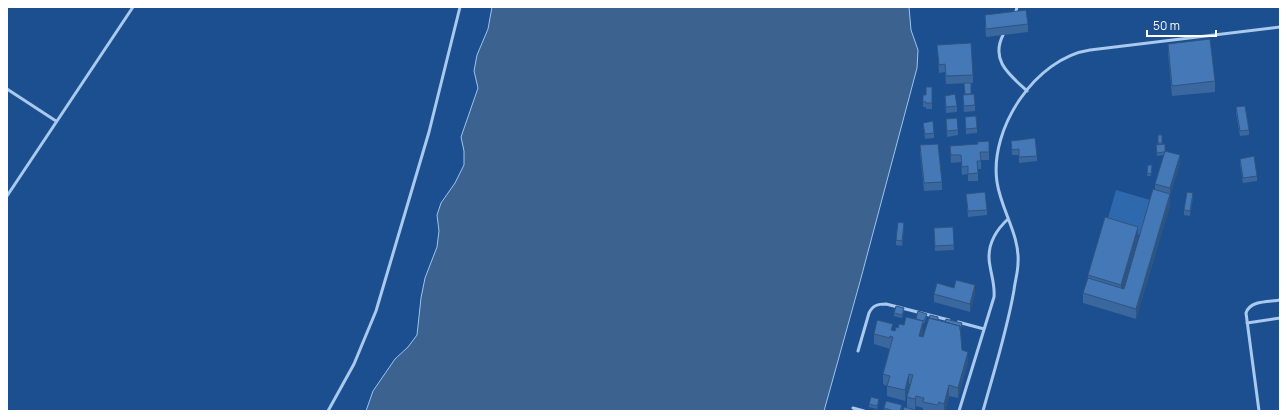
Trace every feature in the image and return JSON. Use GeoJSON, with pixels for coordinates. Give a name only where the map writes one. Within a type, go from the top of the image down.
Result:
{"type":"FeatureCollection","features":[{"type":"Feature","properties":{"kind":"lane"},"geometry":{"type":"LineString","coordinates":[[7,196],[133,7]]}},
{"type":"Feature","properties":{"kind":"lane"},"geometry":{"type":"LineString","coordinates":[[328,411],[356,359],[376,311],[429,132],[460,7]]}},
{"type":"Feature","properties":{"kind":"lane"},"geometry":{"type":"LineString","coordinates":[[1012,20],[1017,7]]}},
{"type":"Feature","properties":{"kind":"lane"},"geometry":{"type":"LineString","coordinates":[[983,411],[1010,312],[1018,270],[1017,246],[998,191],[996,180],[997,156],[1005,126],[1017,104],[1027,91],[1059,61],[1067,56],[1082,51],[1280,27]]}},
{"type":"Feature","properties":{"kind":"lane"},"geometry":{"type":"LineString","coordinates":[[1003,35],[999,46],[1001,62],[1006,71],[1027,91]]}},
{"type":"Feature","properties":{"kind":"lane"},"geometry":{"type":"LineString","coordinates":[[7,89],[56,122]]}},
{"type":"Feature","properties":{"kind":"lane"},"geometry":{"type":"LineString","coordinates":[[959,411],[994,298],[994,289],[988,256],[989,247],[996,231],[1008,219]]}},
{"type":"Feature","properties":{"kind":"lane"},"geometry":{"type":"LineString","coordinates":[[1259,411],[1246,313],[1251,305],[1280,300]]}},
{"type":"Feature","properties":{"kind":"lane"},"geometry":{"type":"LineString","coordinates":[[858,351],[871,308],[881,304],[984,329]]}},
{"type":"Feature","properties":{"kind":"lane"},"geometry":{"type":"LineString","coordinates":[[1247,323],[1280,318]]}},
{"type":"Feature","properties":{"kind":"lane"},"geometry":{"type":"LineString","coordinates":[[853,408],[864,411]]}},
{"type":"Feature","properties":{"kind":"shaded area"},"geometry":{"type":"Polygon","coordinates":[[[492,7],[909,7],[911,30],[918,50],[917,68],[824,411],[366,411],[373,391],[395,359],[408,347],[417,335],[425,278],[437,247],[439,231],[437,215],[441,203],[455,183],[464,165],[464,151],[461,137],[478,88],[474,71],[477,55],[488,29],[492,7]]]}},
{"type":"Feature","properties":{"kind":"shaded area"},"geometry":{"type":"Polygon","coordinates":[[[1116,190],[1150,200],[1140,235],[1106,225],[1116,190]]]}},
{"type":"Feature","properties":{"kind":"building"},"geometry":{"type":"Polygon","coordinates":[[[1026,10],[1028,24],[986,29],[985,15],[1026,10]]]}},
{"type":"Feature","properties":{"kind":"building"},"geometry":{"type":"Polygon","coordinates":[[[1210,39],[1215,81],[1172,86],[1168,44],[1210,39]]]}},
{"type":"Feature","properties":{"kind":"building"},"geometry":{"type":"Polygon","coordinates":[[[971,43],[973,75],[946,76],[945,64],[939,65],[937,45],[971,43]]]}},
{"type":"Feature","properties":{"kind":"building"},"geometry":{"type":"Polygon","coordinates":[[[964,83],[971,83],[971,94],[965,94],[964,83]]]}},
{"type":"Feature","properties":{"kind":"building"},"geometry":{"type":"Polygon","coordinates":[[[926,87],[932,87],[932,103],[923,102],[923,95],[926,95],[926,87]]]}},
{"type":"Feature","properties":{"kind":"building"},"geometry":{"type":"Polygon","coordinates":[[[955,94],[957,106],[946,107],[945,96],[955,94]]]}},
{"type":"Feature","properties":{"kind":"building"},"geometry":{"type":"Polygon","coordinates":[[[974,94],[975,105],[964,106],[963,95],[974,94]]]}},
{"type":"Feature","properties":{"kind":"building"},"geometry":{"type":"Polygon","coordinates":[[[1245,106],[1249,130],[1240,131],[1236,107],[1245,106]]]}},
{"type":"Feature","properties":{"kind":"building"},"geometry":{"type":"Polygon","coordinates":[[[976,116],[977,128],[966,129],[965,117],[976,116]]]}},
{"type":"Feature","properties":{"kind":"building"},"geometry":{"type":"Polygon","coordinates":[[[957,118],[958,130],[947,131],[946,119],[957,118]]]}},
{"type":"Feature","properties":{"kind":"building"},"geometry":{"type":"Polygon","coordinates":[[[933,121],[934,133],[925,134],[923,123],[933,121]]]}},
{"type":"Feature","properties":{"kind":"building"},"geometry":{"type":"Polygon","coordinates":[[[1158,135],[1162,135],[1162,143],[1158,143],[1158,135]]]}},
{"type":"Feature","properties":{"kind":"building"},"geometry":{"type":"Polygon","coordinates":[[[1035,138],[1037,156],[1019,157],[1019,149],[1012,150],[1011,141],[1035,138]]]}},
{"type":"Feature","properties":{"kind":"building"},"geometry":{"type":"Polygon","coordinates":[[[989,141],[989,152],[980,152],[981,161],[977,161],[978,173],[968,174],[968,166],[962,167],[961,155],[951,155],[950,146],[978,144],[977,142],[989,141]]]}},
{"type":"Feature","properties":{"kind":"building"},"geometry":{"type":"Polygon","coordinates":[[[938,144],[942,182],[924,183],[920,145],[938,144]]]}},
{"type":"Feature","properties":{"kind":"building"},"geometry":{"type":"Polygon","coordinates":[[[1165,144],[1165,151],[1157,153],[1156,145],[1165,144]]]}},
{"type":"Feature","properties":{"kind":"building"},"geometry":{"type":"Polygon","coordinates":[[[1165,151],[1180,155],[1170,188],[1155,184],[1165,151]]]}},
{"type":"Feature","properties":{"kind":"building"},"geometry":{"type":"Polygon","coordinates":[[[1254,156],[1257,176],[1243,178],[1240,159],[1254,156]]]}},
{"type":"Feature","properties":{"kind":"building"},"geometry":{"type":"Polygon","coordinates":[[[1148,165],[1152,165],[1151,174],[1147,173],[1148,165]]]}},
{"type":"Feature","properties":{"kind":"building"},"geometry":{"type":"Polygon","coordinates":[[[1153,189],[1170,194],[1136,309],[1083,293],[1088,278],[1124,289],[1153,189]]]}},
{"type":"Feature","properties":{"kind":"building"},"geometry":{"type":"Polygon","coordinates":[[[985,192],[987,210],[968,211],[966,194],[985,192]]]}},
{"type":"Feature","properties":{"kind":"building"},"geometry":{"type":"Polygon","coordinates":[[[1187,192],[1193,193],[1190,211],[1184,210],[1187,192]]]}},
{"type":"Feature","properties":{"kind":"building"},"geometry":{"type":"Polygon","coordinates":[[[1105,217],[1138,227],[1121,285],[1088,275],[1105,217]]]}},
{"type":"Feature","properties":{"kind":"building"},"geometry":{"type":"Polygon","coordinates":[[[898,222],[904,223],[902,241],[896,240],[898,222]]]}},
{"type":"Feature","properties":{"kind":"building"},"geometry":{"type":"Polygon","coordinates":[[[953,227],[954,245],[935,246],[934,228],[953,227]]]}},
{"type":"Feature","properties":{"kind":"building"},"geometry":{"type":"Polygon","coordinates":[[[956,280],[975,285],[970,304],[934,294],[937,283],[954,288],[956,280]]]}},
{"type":"Feature","properties":{"kind":"building"},"geometry":{"type":"Polygon","coordinates":[[[896,306],[904,308],[902,315],[894,313],[896,306]]]}},
{"type":"Feature","properties":{"kind":"building"},"geometry":{"type":"Polygon","coordinates":[[[918,311],[927,314],[924,321],[916,319],[918,311]]]}},
{"type":"Feature","properties":{"kind":"building"},"geometry":{"type":"Polygon","coordinates":[[[930,315],[938,317],[938,320],[929,318],[930,315]]]}},
{"type":"Feature","properties":{"kind":"building"},"geometry":{"type":"Polygon","coordinates":[[[906,317],[923,321],[919,336],[923,337],[929,318],[960,326],[962,350],[968,352],[958,388],[949,385],[944,404],[939,402],[938,405],[923,402],[924,398],[916,396],[915,399],[907,397],[913,375],[909,374],[905,390],[887,386],[890,376],[883,374],[893,337],[890,336],[890,338],[874,334],[877,320],[893,324],[891,330],[895,331],[899,324],[904,325],[906,317]]]}},
{"type":"Feature","properties":{"kind":"building"},"geometry":{"type":"Polygon","coordinates":[[[946,319],[962,323],[960,330],[960,326],[945,322],[946,319]]]}},
{"type":"Feature","properties":{"kind":"building"},"geometry":{"type":"Polygon","coordinates":[[[871,397],[879,399],[877,406],[869,404],[871,397]]]}},
{"type":"Feature","properties":{"kind":"building"},"geometry":{"type":"Polygon","coordinates":[[[886,401],[902,405],[900,411],[884,408],[886,401]]]}},
{"type":"Feature","properties":{"kind":"building"},"geometry":{"type":"Polygon","coordinates":[[[904,407],[912,409],[912,411],[903,411],[904,407]]]}}]}
